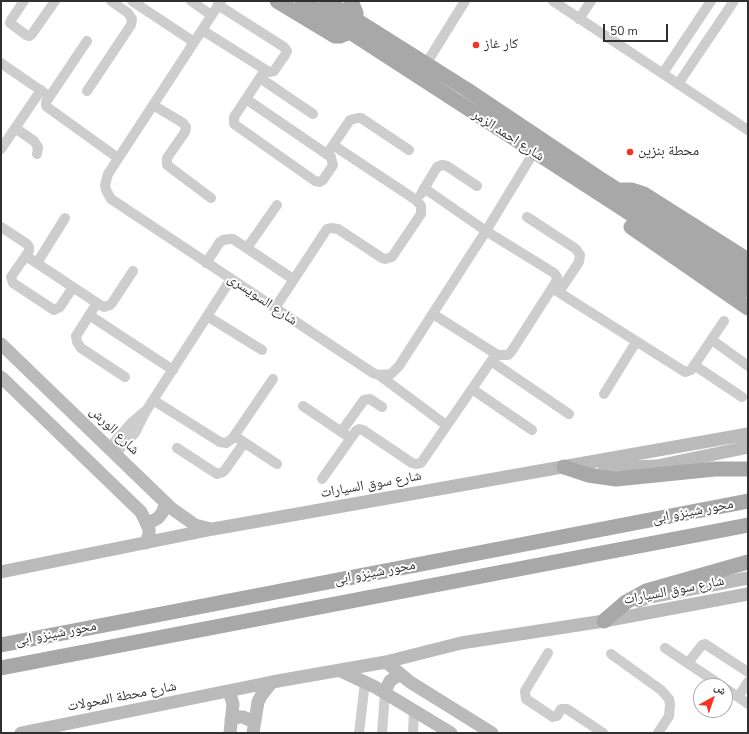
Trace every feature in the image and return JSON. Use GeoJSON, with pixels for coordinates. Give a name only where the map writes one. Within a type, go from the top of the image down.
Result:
{"type":"FeatureCollection","features":[{"type":"Feature","properties":{"kind":"main road"},"geometry":{"type":"LineString","coordinates":[[277,1],[335,36],[340,36],[353,27],[356,13],[350,1]]}},
{"type":"Feature","properties":{"kind":"main road"},"geometry":{"type":"LineString","coordinates":[[302,1],[353,27]]}},
{"type":"Feature","properties":{"kind":"main road"},"geometry":{"type":"LineString","coordinates":[[326,1],[353,27]]}},
{"type":"Feature","properties":{"kind":"main road","name":"شارع احمد الزمر"},"geometry":{"type":"LineString","coordinates":[[353,27],[426,64],[620,191],[632,190],[644,194],[746,255]]}},
{"type":"Feature","properties":{"kind":"main road","name":"شارع احمد الزمر"},"geometry":{"type":"LineString","coordinates":[[353,27],[550,163],[552,170],[556,175],[748,308]]}},
{"type":"Feature","properties":{"kind":"main road"},"geometry":{"type":"LineString","coordinates":[[550,163],[748,290]]}},
{"type":"Feature","properties":{"kind":"main road"},"geometry":{"type":"LineString","coordinates":[[620,191],[748,274]]}},
{"type":"Feature","properties":{"kind":"main road"},"geometry":{"type":"LineString","coordinates":[[564,467],[588,475],[616,479],[715,469],[748,469]]}},
{"type":"Feature","properties":{"kind":"main road","name":"محور شينزو ابى"},"geometry":{"type":"LineString","coordinates":[[1,645],[748,501]]}},
{"type":"Feature","properties":{"kind":"main road","name":"محور شينزو ابى"},"geometry":{"type":"LineString","coordinates":[[1,668],[748,525]]}},
{"type":"Feature","properties":{"kind":"main road"},"geometry":{"type":"LineString","coordinates":[[609,620],[626,602],[646,591],[748,562]]}},
{"type":"Feature","properties":{"kind":"street"},"geometry":{"type":"LineString","coordinates":[[24,1],[10,23],[29,36],[56,1]]}},
{"type":"Feature","properties":{"kind":"street"},"geometry":{"type":"LineString","coordinates":[[87,91],[132,22],[130,16],[110,1]]}},
{"type":"Feature","properties":{"kind":"street"},"geometry":{"type":"LineString","coordinates":[[123,10],[131,1],[194,42]]}},
{"type":"Feature","properties":{"kind":"street"},"geometry":{"type":"LineString","coordinates":[[191,1],[211,15]]}},
{"type":"Feature","properties":{"kind":"street"},"geometry":{"type":"LineString","coordinates":[[426,64],[465,1]]}},
{"type":"Feature","properties":{"kind":"street"},"geometry":{"type":"LineString","coordinates":[[553,1],[748,130]]}},
{"type":"Feature","properties":{"kind":"street"},"geometry":{"type":"LineString","coordinates":[[579,19],[591,1]]}},
{"type":"Feature","properties":{"kind":"street"},"geometry":{"type":"LineString","coordinates":[[663,74],[711,1]]}},
{"type":"Feature","properties":{"kind":"street"},"geometry":{"type":"LineString","coordinates":[[678,84],[734,1]]}},
{"type":"Feature","properties":{"kind":"street"},"geometry":{"type":"LineString","coordinates":[[219,3],[286,49],[285,55],[274,71],[262,74],[234,117],[233,122],[236,126],[317,182],[323,180],[333,165],[333,159],[246,99]]}},
{"type":"Feature","properties":{"kind":"street","name":"شارع السويسرى"},"geometry":{"type":"LineString","coordinates":[[219,3],[108,174],[106,179],[106,190],[111,199],[373,373],[379,375],[446,425]]}},
{"type":"Feature","properties":{"kind":"street"},"geometry":{"type":"LineString","coordinates":[[202,30],[314,114]]}},
{"type":"Feature","properties":{"kind":"street"},"geometry":{"type":"LineString","coordinates":[[88,41],[45,103],[47,107],[118,158]]}},
{"type":"Feature","properties":{"kind":"street"},"geometry":{"type":"LineString","coordinates":[[1,64],[50,97]]}},
{"type":"Feature","properties":{"kind":"street"},"geometry":{"type":"LineString","coordinates":[[1,149],[40,90]]}},
{"type":"Feature","properties":{"kind":"street"},"geometry":{"type":"LineString","coordinates":[[153,105],[183,123],[186,127],[185,132],[167,158],[167,165],[211,198]]}},
{"type":"Feature","properties":{"kind":"street"},"geometry":{"type":"LineString","coordinates":[[327,154],[350,120],[358,118],[361,118],[409,150]]}},
{"type":"Feature","properties":{"kind":"street"},"geometry":{"type":"LineString","coordinates":[[15,128],[34,141],[38,148],[37,154]]}},
{"type":"Feature","properties":{"kind":"street"},"geometry":{"type":"LineString","coordinates":[[275,308],[325,232],[331,228],[338,229],[385,259],[392,257],[421,214],[421,206],[416,200],[333,145]]}},
{"type":"Feature","properties":{"kind":"street"},"geometry":{"type":"LineString","coordinates":[[379,375],[390,374],[396,370],[486,231],[534,152]]}},
{"type":"Feature","properties":{"kind":"street"},"geometry":{"type":"LineString","coordinates":[[416,200],[437,167],[442,165],[447,166],[477,186]]}},
{"type":"Feature","properties":{"kind":"street"},"geometry":{"type":"LineString","coordinates":[[424,188],[486,231],[554,273],[557,280],[556,290]]}},
{"type":"Feature","properties":{"kind":"street"},"geometry":{"type":"LineString","coordinates":[[247,248],[277,205]]}},
{"type":"Feature","properties":{"kind":"street"},"geometry":{"type":"LineString","coordinates":[[493,357],[504,356],[511,352],[556,290],[579,262],[580,255],[576,249],[527,217]]}},
{"type":"Feature","properties":{"kind":"street"},"geometry":{"type":"LineString","coordinates":[[37,263],[65,218]]}},
{"type":"Feature","properties":{"kind":"street"},"geometry":{"type":"LineString","coordinates":[[1,227],[28,245],[29,251],[12,276],[11,281],[52,310],[56,310],[60,307],[73,287]]}},
{"type":"Feature","properties":{"kind":"street"},"geometry":{"type":"LineString","coordinates":[[206,263],[220,242],[226,239],[233,239],[293,279]]}},
{"type":"Feature","properties":{"kind":"street"},"geometry":{"type":"LineString","coordinates":[[26,256],[97,304],[104,307],[110,305],[133,271]]}},
{"type":"Feature","properties":{"kind":"street"},"geometry":{"type":"LineString","coordinates":[[112,451],[135,433],[146,411],[231,279]]}},
{"type":"Feature","properties":{"kind":"street"},"geometry":{"type":"LineString","coordinates":[[556,290],[685,372],[690,371],[724,321]]}},
{"type":"Feature","properties":{"kind":"street"},"geometry":{"type":"LineString","coordinates":[[97,304],[76,336],[77,342],[81,348],[125,377]]}},
{"type":"Feature","properties":{"kind":"street"},"geometry":{"type":"LineString","coordinates":[[433,314],[569,414]]}},
{"type":"Feature","properties":{"kind":"street"},"geometry":{"type":"LineString","coordinates":[[89,315],[173,370]]}},
{"type":"Feature","properties":{"kind":"street"},"geometry":{"type":"LineString","coordinates":[[207,316],[262,350]]}},
{"type":"Feature","properties":{"kind":"street"},"geometry":{"type":"LineString","coordinates":[[712,340],[748,366]]}},
{"type":"Feature","properties":{"kind":"street"},"geometry":{"type":"LineString","coordinates":[[604,394],[636,342]]}},
{"type":"Feature","properties":{"kind":"street","name":"شارع الورش"},"geometry":{"type":"LineString","coordinates":[[1,344],[178,514],[195,525],[213,529]]}},
{"type":"Feature","properties":{"kind":"street"},"geometry":{"type":"LineString","coordinates":[[322,479],[358,430],[363,430],[412,463],[416,464],[422,461],[493,357]]}},
{"type":"Feature","properties":{"kind":"street"},"geometry":{"type":"LineString","coordinates":[[694,365],[742,397]]}},
{"type":"Feature","properties":{"kind":"street"},"geometry":{"type":"LineString","coordinates":[[1,377],[141,512],[147,524],[149,534],[146,543]]}},
{"type":"Feature","properties":{"kind":"street"},"geometry":{"type":"LineString","coordinates":[[153,400],[220,442],[226,443],[233,436],[273,379]]}},
{"type":"Feature","properties":{"kind":"street"},"geometry":{"type":"LineString","coordinates":[[472,389],[532,430]]}},
{"type":"Feature","properties":{"kind":"street"},"geometry":{"type":"LineString","coordinates":[[341,432],[364,400],[370,399],[382,407]]}},
{"type":"Feature","properties":{"kind":"street"},"geometry":{"type":"LineString","coordinates":[[303,406],[351,438]]}},
{"type":"Feature","properties":{"kind":"street","name":"شارع سوق السيارات"},"geometry":{"type":"LineString","coordinates":[[1,572],[213,529],[748,434]]}},
{"type":"Feature","properties":{"kind":"street"},"geometry":{"type":"LineString","coordinates":[[233,436],[277,464]]}},
{"type":"Feature","properties":{"kind":"street"},"geometry":{"type":"LineString","coordinates":[[177,448],[217,474],[225,470],[244,443]]}},
{"type":"Feature","properties":{"kind":"street"},"geometry":{"type":"LineString","coordinates":[[596,461],[632,467],[657,466],[748,447]]}},
{"type":"Feature","properties":{"kind":"street"},"geometry":{"type":"LineString","coordinates":[[147,524],[158,518],[166,503]]}},
{"type":"Feature","properties":{"kind":"street"},"geometry":{"type":"LineString","coordinates":[[609,620],[632,605],[650,597],[748,578]]}},
{"type":"Feature","properties":{"kind":"street","name":"شارع سوق السيارات"},"geometry":{"type":"LineString","coordinates":[[229,692],[272,682],[386,662],[461,643],[609,620],[748,594]]}},
{"type":"Feature","properties":{"kind":"street"},"geometry":{"type":"LineString","coordinates":[[688,663],[702,645],[705,644],[748,672]]}},
{"type":"Feature","properties":{"kind":"street"},"geometry":{"type":"LineString","coordinates":[[665,648],[710,678]]}},
{"type":"Feature","properties":{"kind":"street"},"geometry":{"type":"LineString","coordinates":[[548,653],[525,691],[524,697],[553,717],[557,716],[561,709],[567,709],[603,733]]}},
{"type":"Feature","properties":{"kind":"street"},"geometry":{"type":"LineString","coordinates":[[611,654],[661,690],[669,699],[671,710],[669,716],[658,733]]}},
{"type":"Feature","properties":{"kind":"street"},"geometry":{"type":"LineString","coordinates":[[386,662],[418,688],[492,733]]}},
{"type":"Feature","properties":{"kind":"street"},"geometry":{"type":"LineString","coordinates":[[341,671],[385,693],[451,733]]}},
{"type":"Feature","properties":{"kind":"street"},"geometry":{"type":"LineString","coordinates":[[382,733],[386,689],[390,681],[398,676],[402,676]]}},
{"type":"Feature","properties":{"kind":"street"},"geometry":{"type":"LineString","coordinates":[[254,728],[258,702],[272,682]]}},
{"type":"Feature","properties":{"kind":"street"},"geometry":{"type":"LineString","coordinates":[[360,733],[365,682]]}},
{"type":"Feature","properties":{"kind":"street"},"geometry":{"type":"LineString","coordinates":[[738,697],[748,682]]}},
{"type":"Feature","properties":{"kind":"street"},"geometry":{"type":"LineString","coordinates":[[229,692],[233,704],[231,727]]}},
{"type":"Feature","properties":{"kind":"street","name":"شارع محطة المحولات"},"geometry":{"type":"LineString","coordinates":[[21,733],[229,692]]}},
{"type":"Feature","properties":{"kind":"street"},"geometry":{"type":"LineString","coordinates":[[733,694],[748,704]]}},
{"type":"Feature","properties":{"kind":"street"},"geometry":{"type":"LineString","coordinates":[[413,733],[414,710]]}},
{"type":"Feature","properties":{"kind":"street"},"geometry":{"type":"LineString","coordinates":[[231,727],[239,717],[243,717],[254,728]]}},
{"type":"Feature","properties":{"kind":"place","name":"كار غاز"},"geometry":{"type":"Point","coordinates":[476,45]}},
{"type":"Feature","properties":{"kind":"place","name":"محطة بنزين"},"geometry":{"type":"Point","coordinates":[630,152]}}]}
